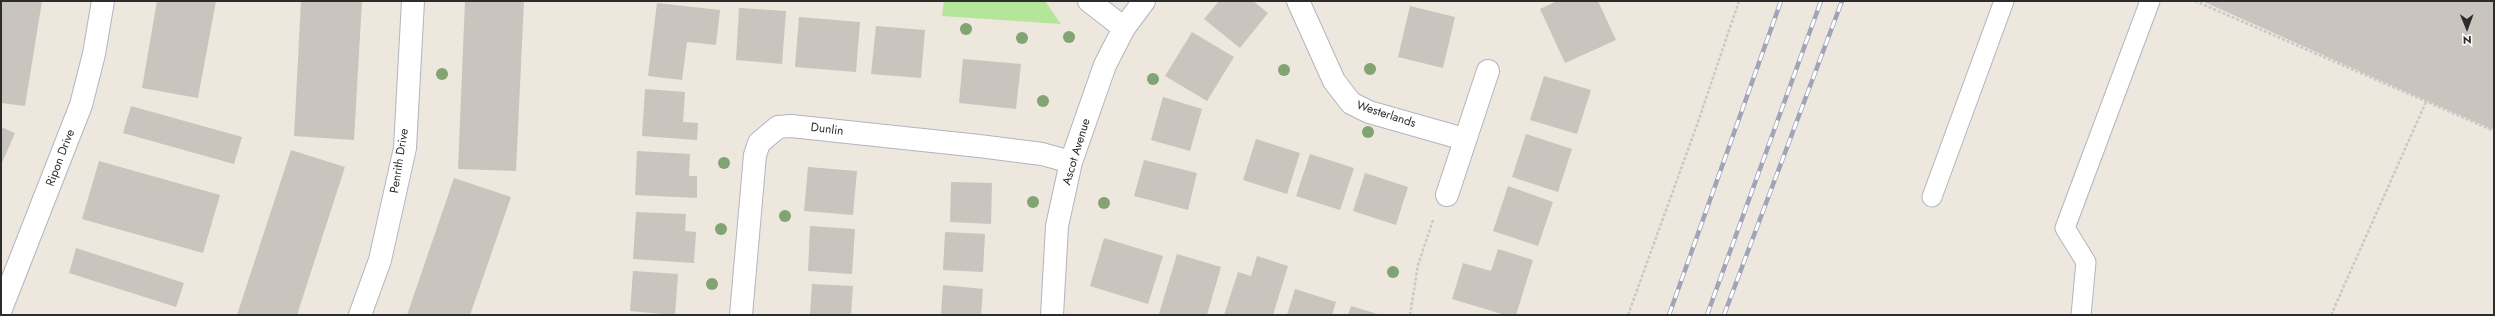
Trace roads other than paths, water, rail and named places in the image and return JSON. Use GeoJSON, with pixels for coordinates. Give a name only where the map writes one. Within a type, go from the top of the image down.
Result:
{"type":"FeatureCollection","features":[{"type":"Feature","properties":{"kind":"street","name":"Ripon Drive"},"geometry":{"type":"LineString","coordinates":[[1,309],[81,106],[94,54],[103,1]]}},
{"type":"Feature","properties":{"kind":"street","name":"Penrith Drive"},"geometry":{"type":"LineString","coordinates":[[360,315],[380,260],[405,148],[413,1]]}},
{"type":"Feature","properties":{"kind":"street"},"geometry":{"type":"LineString","coordinates":[[1089,1],[1124,28]]}},
{"type":"Feature","properties":{"kind":"street","name":"Ascot Avenue"},"geometry":{"type":"LineString","coordinates":[[1052,315],[1057,226],[1071,162],[1105,65],[1124,28],[1144,1]]}},
{"type":"Feature","properties":{"kind":"street","name":"Westerlands"},"geometry":{"type":"LineString","coordinates":[[1298,1],[1334,81],[1351,103],[1369,112],[1464,139]]}},
{"type":"Feature","properties":{"kind":"street"},"geometry":{"type":"LineString","coordinates":[[1447,195],[1464,139],[1488,71]]}},
{"type":"Feature","properties":{"kind":"street","name":"Dunlin"},"geometry":{"type":"LineString","coordinates":[[741,315],[755,155],[759,143],[778,127],[791,126],[979,146],[1042,154],[1071,162]]}},
{"type":"Feature","properties":{"kind":"lane"},"geometry":{"type":"LineString","coordinates":[[1932,197],[2004,1]]}},
{"type":"Feature","properties":{"kind":"lane"},"geometry":{"type":"LineString","coordinates":[[2081,315],[2086,262],[2065,228],[2150,1]]}},
{"type":"Feature","properties":{"kind":"railway"},"geometry":{"type":"LineString","coordinates":[[1669,315],[1781,1]]}},
{"type":"Feature","properties":{"kind":"railway"},"geometry":{"type":"LineString","coordinates":[[1707,315],[1821,1]]}},
{"type":"Feature","properties":{"kind":"railway"},"geometry":{"type":"LineString","coordinates":[[1724,315],[1842,1]]}}]}
